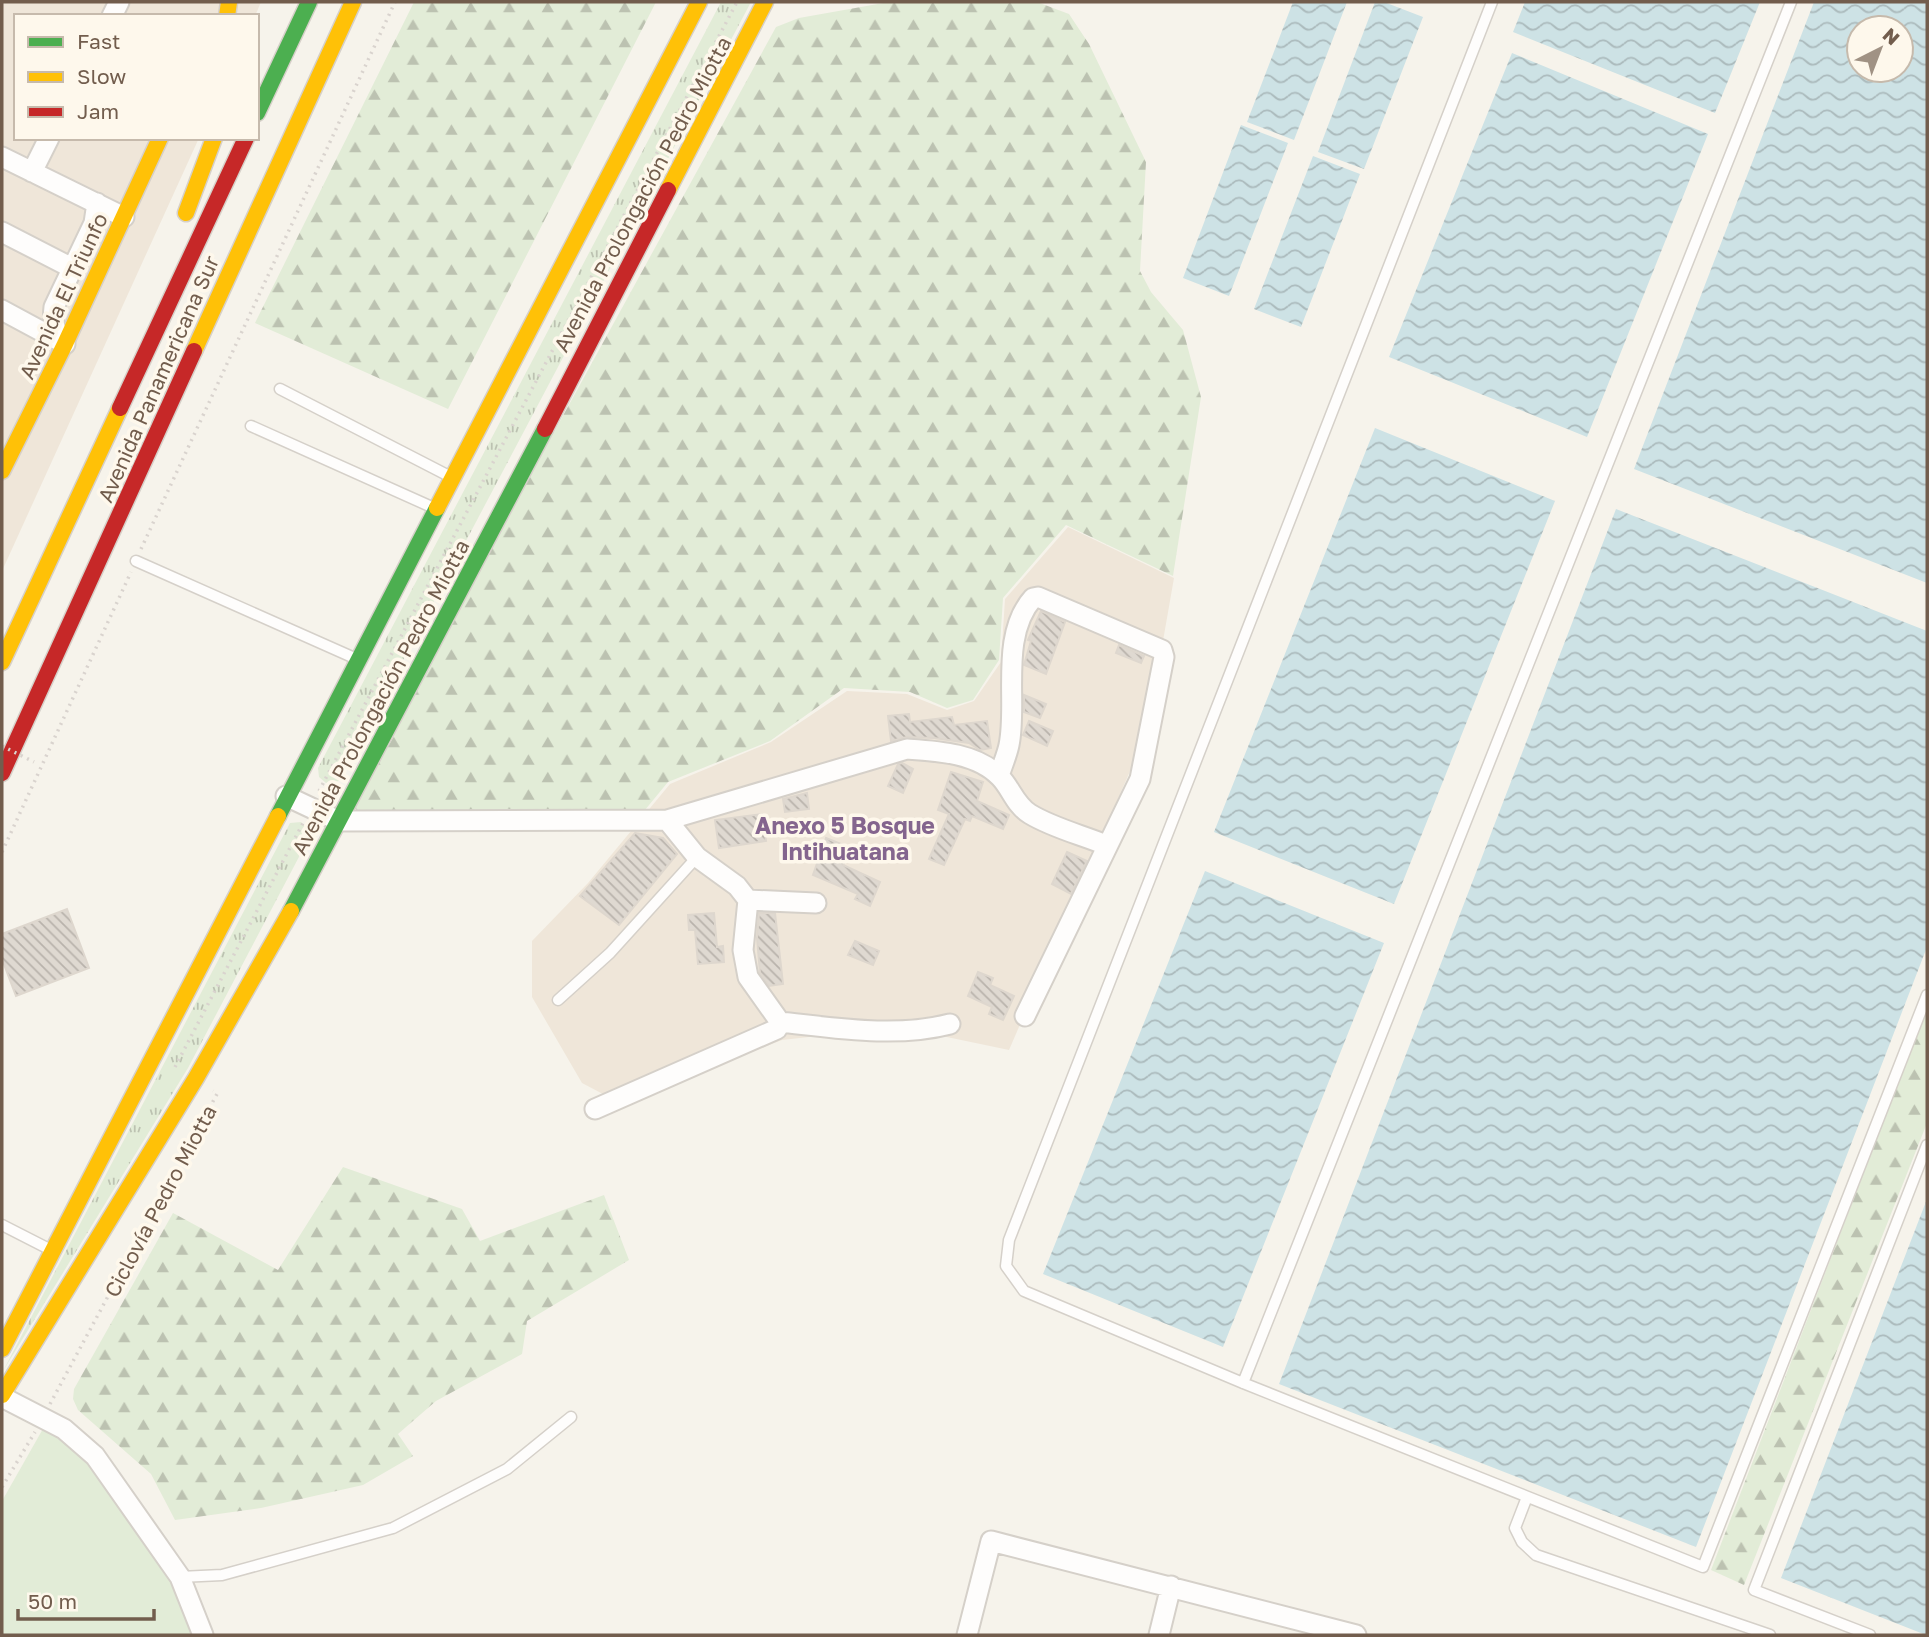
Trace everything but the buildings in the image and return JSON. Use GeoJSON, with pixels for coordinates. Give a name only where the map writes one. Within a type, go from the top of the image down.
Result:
{"type":"FeatureCollection","features":[{"type":"Feature","properties":{"kind":"main road"},"geometry":{"type":"LineString","coordinates":[[259,109],[309,2]]}},
{"type":"Feature","properties":{"kind":"main road","name":"Avenida Panamericana Sur"},"geometry":{"type":"LineString","coordinates":[[2,773],[353,2]]}},
{"type":"Feature","properties":{"kind":"main road","name":"Avenida Prolongación Pedro Miotta"},"geometry":{"type":"LineString","coordinates":[[2,1349],[699,2]]}},
{"type":"Feature","properties":{"kind":"main road","name":"Avenida Prolongación Pedro Miotta"},"geometry":{"type":"LineString","coordinates":[[2,1396],[195,1081],[339,821],[765,2]]}},
{"type":"Feature","properties":{"kind":"main road","name":"Avenida El Triunfo"},"geometry":{"type":"LineString","coordinates":[[2,471],[65,344],[159,140]]}},
{"type":"Feature","properties":{"kind":"main road"},"geometry":{"type":"LineString","coordinates":[[179,229],[213,140]]}},
{"type":"Feature","properties":{"kind":"main road","name":"Avenida Panamericana Sur"},"geometry":{"type":"LineString","coordinates":[[2,662],[245,140]]}},
{"type":"Feature","properties":{"kind":"main road"},"geometry":{"type":"LineString","coordinates":[[71,518],[85,446],[96,421]]}},
{"type":"Feature","properties":{"kind":"street"},"geometry":{"type":"LineString","coordinates":[[32,172],[48,140]]}},
{"type":"Feature","properties":{"kind":"street"},"geometry":{"type":"LineString","coordinates":[[2,156],[124,217]]}},
{"type":"Feature","properties":{"kind":"street"},"geometry":{"type":"LineString","coordinates":[[65,344],[57,334],[52,320],[54,307],[94,223],[97,203]]}},
{"type":"Feature","properties":{"kind":"street"},"geometry":{"type":"LineString","coordinates":[[2,232],[74,269]]}},
{"type":"Feature","properties":{"kind":"street"},"geometry":{"type":"LineString","coordinates":[[2,310],[65,344]]}},
{"type":"Feature","properties":{"kind":"street"},"geometry":{"type":"LineString","coordinates":[[999,776],[1010,744],[1010,677],[1015,639],[1032,598],[1038,597],[1156,645],[1164,657],[1140,779],[1025,1016]]}},
{"type":"Feature","properties":{"kind":"street"},"geometry":{"type":"LineString","coordinates":[[286,796],[339,821],[667,820],[907,750],[937,751],[966,758],[999,776],[1013,798],[1030,814],[1107,845]]}},
{"type":"Feature","properties":{"kind":"street"},"geometry":{"type":"LineString","coordinates":[[667,820],[697,857],[737,886],[748,900],[743,950],[748,977],[780,1022]]}},
{"type":"Feature","properties":{"kind":"street"},"geometry":{"type":"LineString","coordinates":[[748,900],[816,903]]}},
{"type":"Feature","properties":{"kind":"street"},"geometry":{"type":"LineString","coordinates":[[780,1022],[896,1031],[925,1030],[950,1024]]}},
{"type":"Feature","properties":{"kind":"street"},"geometry":{"type":"LineString","coordinates":[[595,1109],[777,1029],[780,1022]]}},
{"type":"Feature","properties":{"kind":"street"},"geometry":{"type":"LineString","coordinates":[[2,1396],[80,1441],[95,1456],[180,1577],[203,1635]]}},
{"type":"Feature","properties":{"kind":"street"},"geometry":{"type":"LineString","coordinates":[[970,1635],[991,1541],[1356,1635]]}},
{"type":"Feature","properties":{"kind":"street"},"geometry":{"type":"LineString","coordinates":[[1159,1635],[1171,1586]]}},
{"type":"Feature","properties":{"kind":"lane"},"geometry":{"type":"LineString","coordinates":[[1492,2],[1009,1240],[1006,1266],[1024,1291],[1243,1383],[1703,1567],[1927,995]]}},
{"type":"Feature","properties":{"kind":"lane"},"geometry":{"type":"LineString","coordinates":[[1243,1383],[1791,2]]}},
{"type":"Feature","properties":{"kind":"lane"},"geometry":{"type":"LineString","coordinates":[[280,389],[454,479]]}},
{"type":"Feature","properties":{"kind":"lane"},"geometry":{"type":"LineString","coordinates":[[251,425],[438,510]]}},
{"type":"Feature","properties":{"kind":"lane"},"geometry":{"type":"LineString","coordinates":[[136,561],[359,660]]}},
{"type":"Feature","properties":{"kind":"lane"},"geometry":{"type":"LineString","coordinates":[[558,1000],[610,953],[697,857]]}},
{"type":"Feature","properties":{"kind":"lane"},"geometry":{"type":"LineString","coordinates":[[1870,1635],[1754,1590],[1927,1145]]}},
{"type":"Feature","properties":{"kind":"lane"},"geometry":{"type":"LineString","coordinates":[[2,1224],[53,1252]]}},
{"type":"Feature","properties":{"kind":"lane"},"geometry":{"type":"LineString","coordinates":[[180,1577],[222,1575],[393,1528],[506,1469],[571,1417]]}},
{"type":"Feature","properties":{"kind":"lane"},"geometry":{"type":"LineString","coordinates":[[1527,1497],[1515,1528],[1522,1542],[1536,1555],[1770,1635]]}},
{"type":"Feature","properties":{"kind":"path"},"geometry":{"type":"LineString","coordinates":[[2,852],[395,2]]}},
{"type":"Feature","properties":{"kind":"path","name":"Ciclovía Pedro Miotta"},"geometry":{"type":"LineString","coordinates":[[2,1487],[217,1094],[174,1068],[737,2]]}},
{"type":"Feature","properties":{"kind":"path"},"geometry":{"type":"LineString","coordinates":[[2,746],[34,762]]}},
{"type":"Feature","properties":{"kind":"path"},"geometry":{"type":"LineString","coordinates":[[21,791],[28,794]]}},
{"type":"Feature","properties":{"kind":"shaded area"},"geometry":{"type":"Polygon","coordinates":[[[2,2],[261,2],[256,14],[14,14],[14,140],[198,140],[2,571],[2,2]]]}},
{"type":"Feature","properties":{"kind":"shaded area"},"geometry":{"type":"Polygon","coordinates":[[[1068,527],[1174,578],[1147,732],[1009,1050],[899,1027],[782,1040],[620,1103],[582,1083],[532,997],[532,941],[588,883],[670,784],[771,742],[847,691],[907,694],[947,710],[974,701],[1001,662],[1005,599],[1068,527]]]}},
{"type":"Feature","properties":{"kind":"green space"},"geometry":{"type":"Polygon","coordinates":[[[414,2],[656,2],[448,409],[255,323],[414,2]]]}},
{"type":"Feature","properties":{"kind":"green space"},"geometry":{"type":"Polygon","coordinates":[[[721,2],[751,2],[339,781],[326,783],[319,777],[318,768],[721,2]]]}},
{"type":"Feature","properties":{"kind":"green space"},"geometry":{"type":"Polygon","coordinates":[[[889,2],[1037,2],[1069,14],[1089,44],[1146,162],[1140,271],[1151,292],[1183,330],[1201,397],[1173,576],[1066,525],[1003,598],[999,660],[973,700],[947,708],[910,692],[844,688],[770,741],[668,782],[640,816],[363,817],[352,805],[354,797],[776,27],[799,18],[889,2]]]}},
{"type":"Feature","properties":{"kind":"green space"},"geometry":{"type":"Polygon","coordinates":[[[301,822],[311,834],[188,1068],[3,1371],[290,823],[301,822]]]}},
{"type":"Feature","properties":{"kind":"green space"},"geometry":{"type":"Polygon","coordinates":[[[1927,1008],[1927,1123],[1744,1585],[1711,1570],[1927,1008]]]}},
{"type":"Feature","properties":{"kind":"green space"},"geometry":{"type":"Polygon","coordinates":[[[343,1167],[462,1209],[480,1241],[604,1195],[629,1260],[527,1321],[522,1354],[436,1401],[398,1434],[413,1456],[363,1485],[261,1508],[175,1520],[151,1474],[78,1410],[73,1399],[74,1389],[173,1213],[278,1270],[343,1167]]]}},
{"type":"Feature","properties":{"kind":"green space"},"geometry":{"type":"Polygon","coordinates":[[[44,1427],[88,1458],[169,1578],[194,1635],[2,1635],[2,1501],[44,1427]]]}},
{"type":"Feature","properties":{"kind":"water"},"geometry":{"type":"Polygon","coordinates":[[[1293,2],[1347,2],[1294,140],[1247,122],[1293,2]]]}},
{"type":"Feature","properties":{"kind":"water"},"geometry":{"type":"Polygon","coordinates":[[[1375,2],[1384,2],[1423,17],[1364,169],[1318,152],[1375,2]]]}},
{"type":"Feature","properties":{"kind":"water"},"geometry":{"type":"Polygon","coordinates":[[[1525,2],[1760,2],[1715,113],[1513,32],[1525,2]]]}},
{"type":"Feature","properties":{"kind":"water"},"geometry":{"type":"Polygon","coordinates":[[[1814,2],[1927,2],[1927,583],[1634,469],[1814,2]]]}},
{"type":"Feature","properties":{"kind":"water"},"geometry":{"type":"Polygon","coordinates":[[[1512,53],[1708,134],[1587,437],[1389,357],[1512,53]]]}},
{"type":"Feature","properties":{"kind":"water"},"geometry":{"type":"Polygon","coordinates":[[[1241,125],[1288,143],[1229,296],[1183,278],[1241,125]]]}},
{"type":"Feature","properties":{"kind":"water"},"geometry":{"type":"Polygon","coordinates":[[[1313,156],[1360,174],[1301,327],[1254,309],[1313,156]]]}},
{"type":"Feature","properties":{"kind":"water"},"geometry":{"type":"Polygon","coordinates":[[[1375,428],[1555,501],[1394,904],[1214,832],[1375,428]]]}},
{"type":"Feature","properties":{"kind":"water"},"geometry":{"type":"Polygon","coordinates":[[[1616,509],[1927,631],[1927,947],[1696,1547],[1279,1384],[1616,509]]]}},
{"type":"Feature","properties":{"kind":"water"},"geometry":{"type":"Polygon","coordinates":[[[1205,871],[1384,943],[1223,1347],[1043,1274],[1205,871]]]}},
{"type":"Feature","properties":{"kind":"water"},"geometry":{"type":"Polygon","coordinates":[[[1927,1199],[1927,1635],[1926,1635],[1781,1578],[1927,1199]]]}},
{"type":"Feature","properties":{"kind":"traffic: fast"},"geometry":{"type":"LineString","coordinates":[[259,109],[309,2]]}},
{"type":"Feature","properties":{"kind":"traffic: fast"},"geometry":{"type":"LineString","coordinates":[[291,911],[545,429]]}},
{"type":"Feature","properties":{"kind":"traffic: fast"},"geometry":{"type":"LineString","coordinates":[[278,816],[437,508]]}},
{"type":"Feature","properties":{"kind":"traffic: slow"},"geometry":{"type":"LineString","coordinates":[[227,14],[229,2]]}},
{"type":"Feature","properties":{"kind":"traffic: slow"},"geometry":{"type":"LineString","coordinates":[[194,351],[353,2]]}},
{"type":"Feature","properties":{"kind":"traffic: slow"},"geometry":{"type":"LineString","coordinates":[[437,508],[699,2]]}},
{"type":"Feature","properties":{"kind":"traffic: slow"},"geometry":{"type":"LineString","coordinates":[[668,190],[765,2]]}},
{"type":"Feature","properties":{"kind":"traffic: slow"},"geometry":{"type":"LineString","coordinates":[[2,471],[65,344],[159,140]]}},
{"type":"Feature","properties":{"kind":"traffic: slow"},"geometry":{"type":"LineString","coordinates":[[186,213],[213,140]]}},
{"type":"Feature","properties":{"kind":"traffic: slow"},"geometry":{"type":"LineString","coordinates":[[2,662],[120,408]]}},
{"type":"Feature","properties":{"kind":"traffic: slow"},"geometry":{"type":"LineString","coordinates":[[2,1349],[278,816]]}},
{"type":"Feature","properties":{"kind":"traffic: slow"},"geometry":{"type":"LineString","coordinates":[[2,1395],[196,1078],[291,911]]}},
{"type":"Feature","properties":{"kind":"traffic: jam"},"geometry":{"type":"LineString","coordinates":[[120,408],[245,140]]}},
{"type":"Feature","properties":{"kind":"traffic: jam"},"geometry":{"type":"LineString","coordinates":[[545,429],[668,190]]}},
{"type":"Feature","properties":{"kind":"traffic: jam"},"geometry":{"type":"LineString","coordinates":[[2,773],[194,351]]}},
{"type":"Feature","properties":{"kind":"district","name":"Anexo 5 Bosque Intihuatana"},"geometry":{"type":"Point","coordinates":[845,838]}}]}
